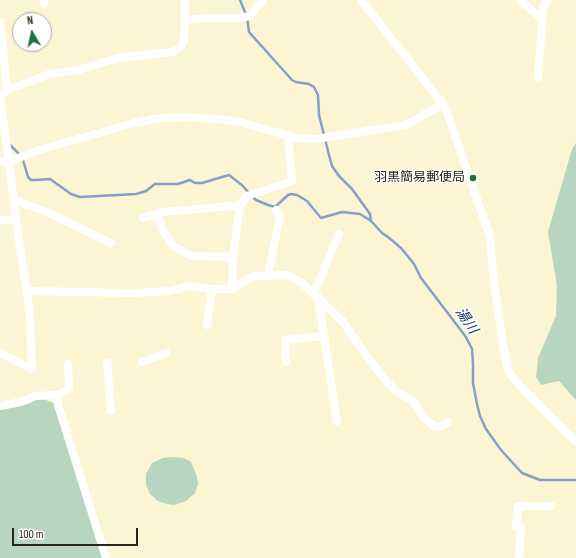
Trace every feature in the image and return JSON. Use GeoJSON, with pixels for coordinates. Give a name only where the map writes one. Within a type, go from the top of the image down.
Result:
{"type":"FeatureCollection","features":[{"type":"Feature","properties":{"kind":"street"},"geometry":{"type":"LineString","coordinates":[[0,353],[32,370],[30,315],[0,96],[7,90],[50,74],[78,70],[118,58],[172,52],[184,43],[184,0]]}},
{"type":"Feature","properties":{"kind":"street"},"geometry":{"type":"LineString","coordinates":[[185,20],[205,18],[241,18],[250,16],[263,0]]}},
{"type":"Feature","properties":{"kind":"street"},"geometry":{"type":"LineString","coordinates":[[361,0],[443,104],[489,234],[502,339],[508,370],[521,387],[576,442]]}},
{"type":"Feature","properties":{"kind":"street"},"geometry":{"type":"LineString","coordinates":[[520,0],[542,19]]}},
{"type":"Feature","properties":{"kind":"street"},"geometry":{"type":"LineString","coordinates":[[538,77],[543,10],[545,3],[549,0]]}},
{"type":"Feature","properties":{"kind":"street"},"geometry":{"type":"LineString","coordinates":[[0,22],[7,90]]}},
{"type":"Feature","properties":{"kind":"street"},"geometry":{"type":"LineString","coordinates":[[0,161],[9,162],[36,151],[134,123],[155,119],[177,117],[218,119],[239,122],[297,138],[316,140],[406,125],[443,104]]}},
{"type":"Feature","properties":{"kind":"street"},"geometry":{"type":"LineString","coordinates":[[232,289],[233,257],[240,205],[247,196],[292,181],[288,135]]}},
{"type":"Feature","properties":{"kind":"street"},"geometry":{"type":"LineString","coordinates":[[14,200],[44,211],[111,243]]}},
{"type":"Feature","properties":{"kind":"street"},"geometry":{"type":"LineString","coordinates":[[143,218],[162,212],[240,205]]}},
{"type":"Feature","properties":{"kind":"street"},"geometry":{"type":"LineString","coordinates":[[268,275],[280,216],[276,210]]}},
{"type":"Feature","properties":{"kind":"street"},"geometry":{"type":"LineString","coordinates":[[157,214],[163,230],[173,246],[192,256],[233,257]]}},
{"type":"Feature","properties":{"kind":"street"},"geometry":{"type":"LineString","coordinates":[[0,220],[16,219]]}},
{"type":"Feature","properties":{"kind":"street"},"geometry":{"type":"LineString","coordinates":[[337,421],[316,295],[339,234]]}},
{"type":"Feature","properties":{"kind":"street"},"geometry":{"type":"LineString","coordinates":[[27,291],[134,293],[168,291],[190,286],[212,289],[232,289],[253,276],[288,274],[301,282],[316,295],[343,322],[387,382],[396,391],[413,401],[422,417],[434,426],[442,426],[448,422]]}},
{"type":"Feature","properties":{"kind":"street"},"geometry":{"type":"LineString","coordinates":[[207,325],[212,289]]}},
{"type":"Feature","properties":{"kind":"street"},"geometry":{"type":"LineString","coordinates":[[286,362],[285,340],[324,336]]}},
{"type":"Feature","properties":{"kind":"street"},"geometry":{"type":"LineString","coordinates":[[142,362],[166,353]]}},
{"type":"Feature","properties":{"kind":"street"},"geometry":{"type":"LineString","coordinates":[[107,363],[111,411]]}},
{"type":"Feature","properties":{"kind":"street"},"geometry":{"type":"LineString","coordinates":[[0,406],[21,402],[36,396],[58,396],[69,389],[68,364]]}},
{"type":"Feature","properties":{"kind":"street"},"geometry":{"type":"LineString","coordinates":[[58,396],[58,405],[106,558]]}},
{"type":"Feature","properties":{"kind":"street"},"geometry":{"type":"LineString","coordinates":[[519,558],[521,528],[516,527],[518,506],[551,506]]}},
{"type":"Feature","properties":{"kind":"green space"},"geometry":{"type":"Polygon","coordinates":[[[576,143],[576,400],[559,381],[541,385],[536,377],[538,358],[556,316],[557,286],[548,232],[572,149],[576,143]]]}},
{"type":"Feature","properties":{"kind":"green space"},"geometry":{"type":"Polygon","coordinates":[[[36,396],[58,405],[106,558],[0,558],[0,406],[36,396]]]}},
{"type":"Feature","properties":{"kind":"green space"},"geometry":{"type":"Polygon","coordinates":[[[163,458],[184,458],[191,462],[198,484],[195,493],[186,501],[174,505],[158,501],[150,494],[146,485],[146,474],[152,463],[163,458]]]}},
{"type":"Feature","properties":{"kind":"waterway","name":"湯川"},"geometry":{"type":"LineString","coordinates":[[240,0],[247,17],[249,32],[292,80],[309,84],[314,87],[318,95],[319,115],[332,166],[339,176],[352,189],[370,214],[371,221],[382,233],[401,248],[414,264],[421,278],[466,337],[472,349],[473,383],[477,404],[480,416],[486,429],[501,450],[522,473],[540,480],[576,480]]}},
{"type":"Feature","properties":{"kind":"waterway"},"geometry":{"type":"LineString","coordinates":[[9,144],[23,160],[28,177],[31,180],[50,179],[71,194],[80,197],[136,194],[146,191],[155,184],[178,184],[190,180],[195,183],[202,183],[229,175],[249,193]]}},
{"type":"Feature","properties":{"kind":"waterway"},"geometry":{"type":"LineString","coordinates":[[253,197],[256,200],[275,207],[288,195],[297,195],[307,201],[321,218],[342,212],[360,214],[371,221]]}},
{"type":"Feature","properties":{"kind":"place","name":"羽黒簡易郵便局"},"geometry":{"type":"Point","coordinates":[473,178]}}]}
